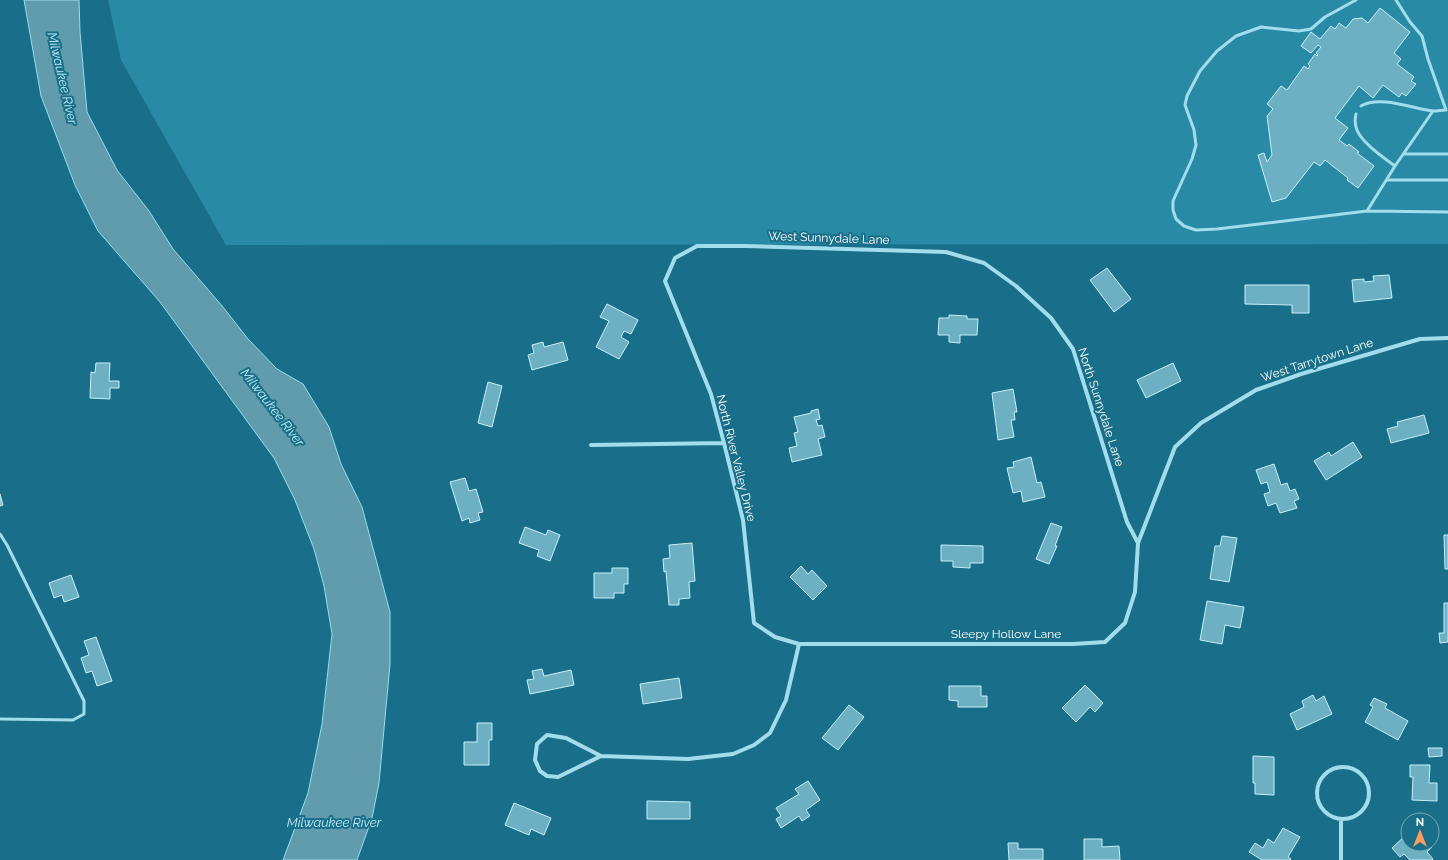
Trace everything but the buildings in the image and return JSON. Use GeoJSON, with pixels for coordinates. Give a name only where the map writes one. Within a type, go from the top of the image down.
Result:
{"type":"FeatureCollection","features":[{"type":"Feature","properties":{"kind":"street","name":"West Sunnydale Lane"},"geometry":{"type":"LineString","coordinates":[[675,258],[697,246],[745,246],[946,252],[984,263]]}},
{"type":"Feature","properties":{"kind":"street","name":"North River Valley Drive"},"geometry":{"type":"LineString","coordinates":[[675,258],[665,281],[711,394],[724,443],[743,520],[754,623],[775,637],[798,644]]}},
{"type":"Feature","properties":{"kind":"street","name":"North Sunnydale Lane"},"geometry":{"type":"LineString","coordinates":[[984,263],[1016,286],[1051,318],[1073,349],[1127,522],[1138,543]]}},
{"type":"Feature","properties":{"kind":"street","name":"West Tarrytown Lane"},"geometry":{"type":"LineString","coordinates":[[1138,543],[1175,447],[1201,423],[1256,390],[1301,374],[1420,339],[1448,338]]}},
{"type":"Feature","properties":{"kind":"street"},"geometry":{"type":"LineString","coordinates":[[591,445],[724,443]]}},
{"type":"Feature","properties":{"kind":"street","name":"Sleepy Hollow Lane"},"geometry":{"type":"LineString","coordinates":[[798,644],[1073,644],[1106,642],[1125,623],[1135,592],[1138,543]]}},
{"type":"Feature","properties":{"kind":"street"},"geometry":{"type":"LineString","coordinates":[[601,756],[558,777],[547,776],[540,771],[535,760],[537,744],[547,735],[566,738],[601,756],[688,759],[708,758],[733,754],[754,745],[770,733],[786,700],[798,644]]}},
{"type":"Feature","properties":{"kind":"street"},"geometry":{"type":"LineString","coordinates":[[1345,767],[1354,769],[1361,774],[1366,781],[1369,790],[1365,807],[1359,814],[1351,818],[1342,819],[1326,813],[1321,807],[1317,791],[1319,783],[1326,773],[1337,768],[1345,767]]}},
{"type":"Feature","properties":{"kind":"street"},"geometry":{"type":"LineString","coordinates":[[1342,819],[1342,860]]}},
{"type":"Feature","properties":{"kind":"lane"},"geometry":{"type":"LineString","coordinates":[[1356,0],[1325,17],[1311,29],[1299,31],[1261,27],[1236,36],[1217,51],[1200,71],[1187,96],[1185,105],[1194,130],[1196,145],[1192,159],[1173,201],[1173,210],[1176,218],[1184,226],[1196,230],[1217,229],[1367,211],[1448,212]]}},
{"type":"Feature","properties":{"kind":"lane"},"geometry":{"type":"LineString","coordinates":[[1361,106],[1373,102],[1409,105],[1433,111],[1447,110],[1428,59],[1422,36],[1410,22],[1396,0]]}},
{"type":"Feature","properties":{"kind":"lane"},"geometry":{"type":"LineString","coordinates":[[1367,211],[1395,166],[1433,111]]}},
{"type":"Feature","properties":{"kind":"lane"},"geometry":{"type":"LineString","coordinates":[[1356,114],[1356,127],[1359,135],[1395,166]]}},
{"type":"Feature","properties":{"kind":"lane"},"geometry":{"type":"LineString","coordinates":[[1404,154],[1448,154]]}},
{"type":"Feature","properties":{"kind":"lane"},"geometry":{"type":"LineString","coordinates":[[1387,180],[1448,180]]}},
{"type":"Feature","properties":{"kind":"lane"},"geometry":{"type":"LineString","coordinates":[[0,534],[7,545],[84,700],[84,714],[73,720],[0,719]]}},
{"type":"Feature","properties":{"kind":"shaded area"},"geometry":{"type":"Polygon","coordinates":[[[108,0],[1448,0],[1448,244],[226,245],[121,60],[108,0]]]}},
{"type":"Feature","properties":{"kind":"water","name":"Milwaukee River"},"geometry":{"type":"Polygon","coordinates":[[[24,0],[79,0],[80,32],[87,112],[117,170],[149,211],[173,249],[223,307],[248,339],[277,369],[303,384],[329,427],[341,464],[362,507],[390,612],[390,664],[379,783],[372,818],[357,860],[283,860],[308,793],[322,724],[332,634],[324,586],[314,549],[295,500],[274,458],[160,302],[98,231],[75,185],[41,96],[24,0]]]}}]}
